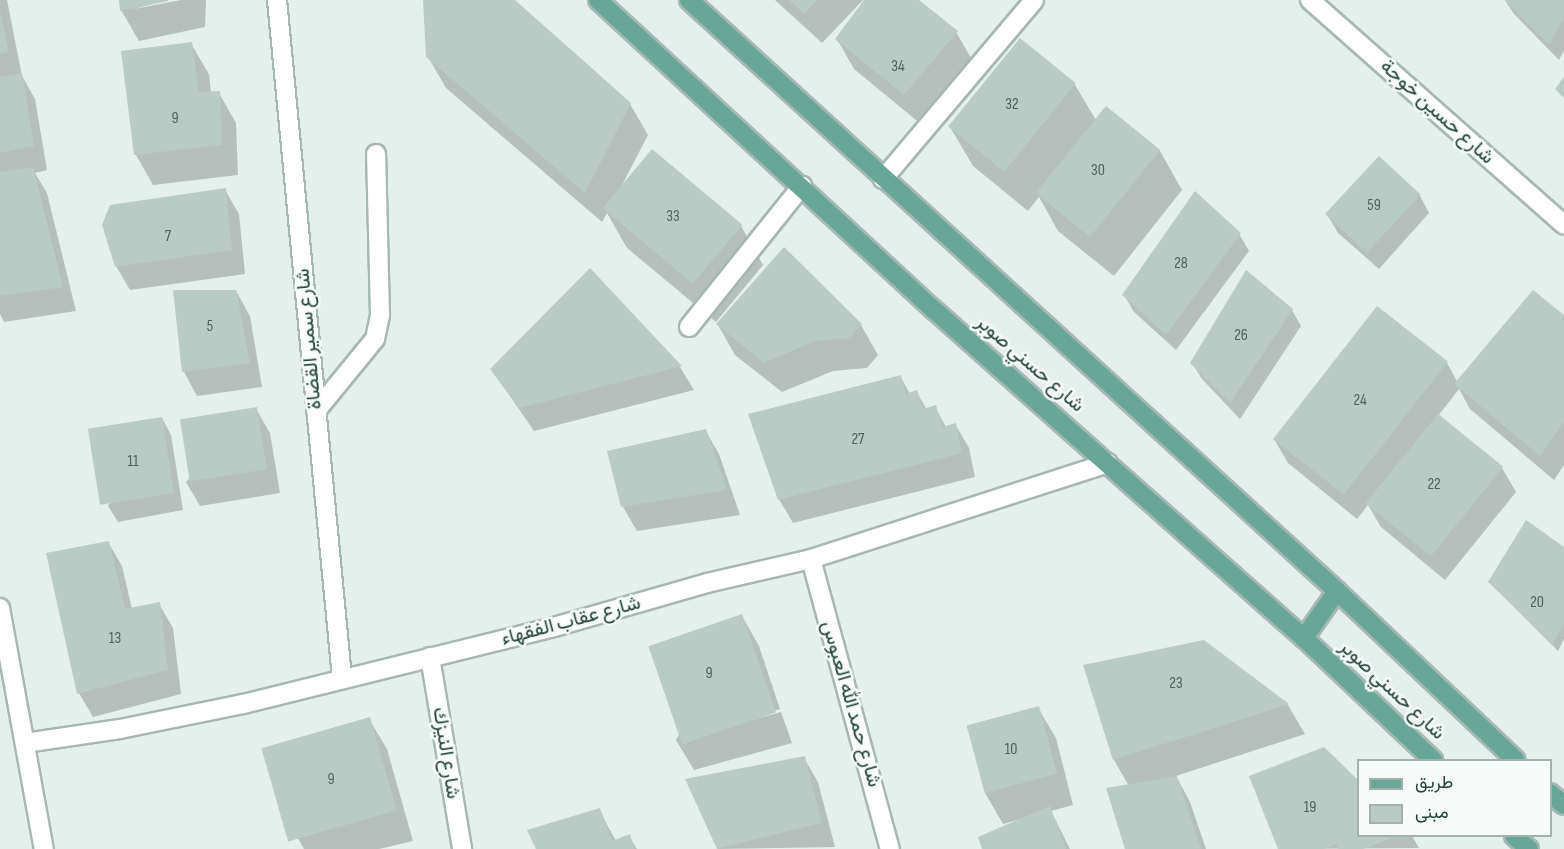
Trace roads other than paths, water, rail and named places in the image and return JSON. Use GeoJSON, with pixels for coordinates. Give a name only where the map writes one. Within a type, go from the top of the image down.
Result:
{"type":"FeatureCollection","features":[{"type":"Feature","properties":{"kind":"main road","name":"شارع حسني صوبر"},"geometry":{"type":"LineString","coordinates":[[598,0],[1304,638],[1432,759]]}},
{"type":"Feature","properties":{"kind":"main road","name":"شارع حسني صوبر"},"geometry":{"type":"LineString","coordinates":[[689,0],[1337,591],[1515,759]]}},
{"type":"Feature","properties":{"kind":"main road"},"geometry":{"type":"LineString","coordinates":[[1304,638],[1337,591]]}},
{"type":"Feature","properties":{"kind":"main road"},"geometry":{"type":"LineString","coordinates":[[1552,794],[1564,806]]}},
{"type":"Feature","properties":{"kind":"main road"},"geometry":{"type":"LineString","coordinates":[[1515,837],[1529,849]]}},
{"type":"Feature","properties":{"kind":"street","name":"شارع سمير القضاة"},"geometry":{"type":"LineString","coordinates":[[277,0],[342,678]]}},
{"type":"Feature","properties":{"kind":"street"},"geometry":{"type":"LineString","coordinates":[[883,179],[1034,0]]}},
{"type":"Feature","properties":{"kind":"street","name":"شارع حسين خوجة"},"geometry":{"type":"LineString","coordinates":[[1310,0],[1564,225]]}},
{"type":"Feature","properties":{"kind":"street"},"geometry":{"type":"LineString","coordinates":[[316,411],[375,339],[381,315],[376,154]]}},
{"type":"Feature","properties":{"kind":"street"},"geometry":{"type":"LineString","coordinates":[[688,327],[802,186]]}},
{"type":"Feature","properties":{"kind":"street","name":"شارع عقاب الفقهاء"},"geometry":{"type":"LineString","coordinates":[[25,743],[131,727],[342,678],[811,559],[1108,463]]}},
{"type":"Feature","properties":{"kind":"street","name":"شارع حمد الله العبوس"},"geometry":{"type":"LineString","coordinates":[[811,559],[890,849]]}},
{"type":"Feature","properties":{"kind":"street"},"geometry":{"type":"LineString","coordinates":[[0,608],[44,849]]}},
{"type":"Feature","properties":{"kind":"street","name":"شارع النيزك"},"geometry":{"type":"LineString","coordinates":[[430,657],[462,849]]}}]}
